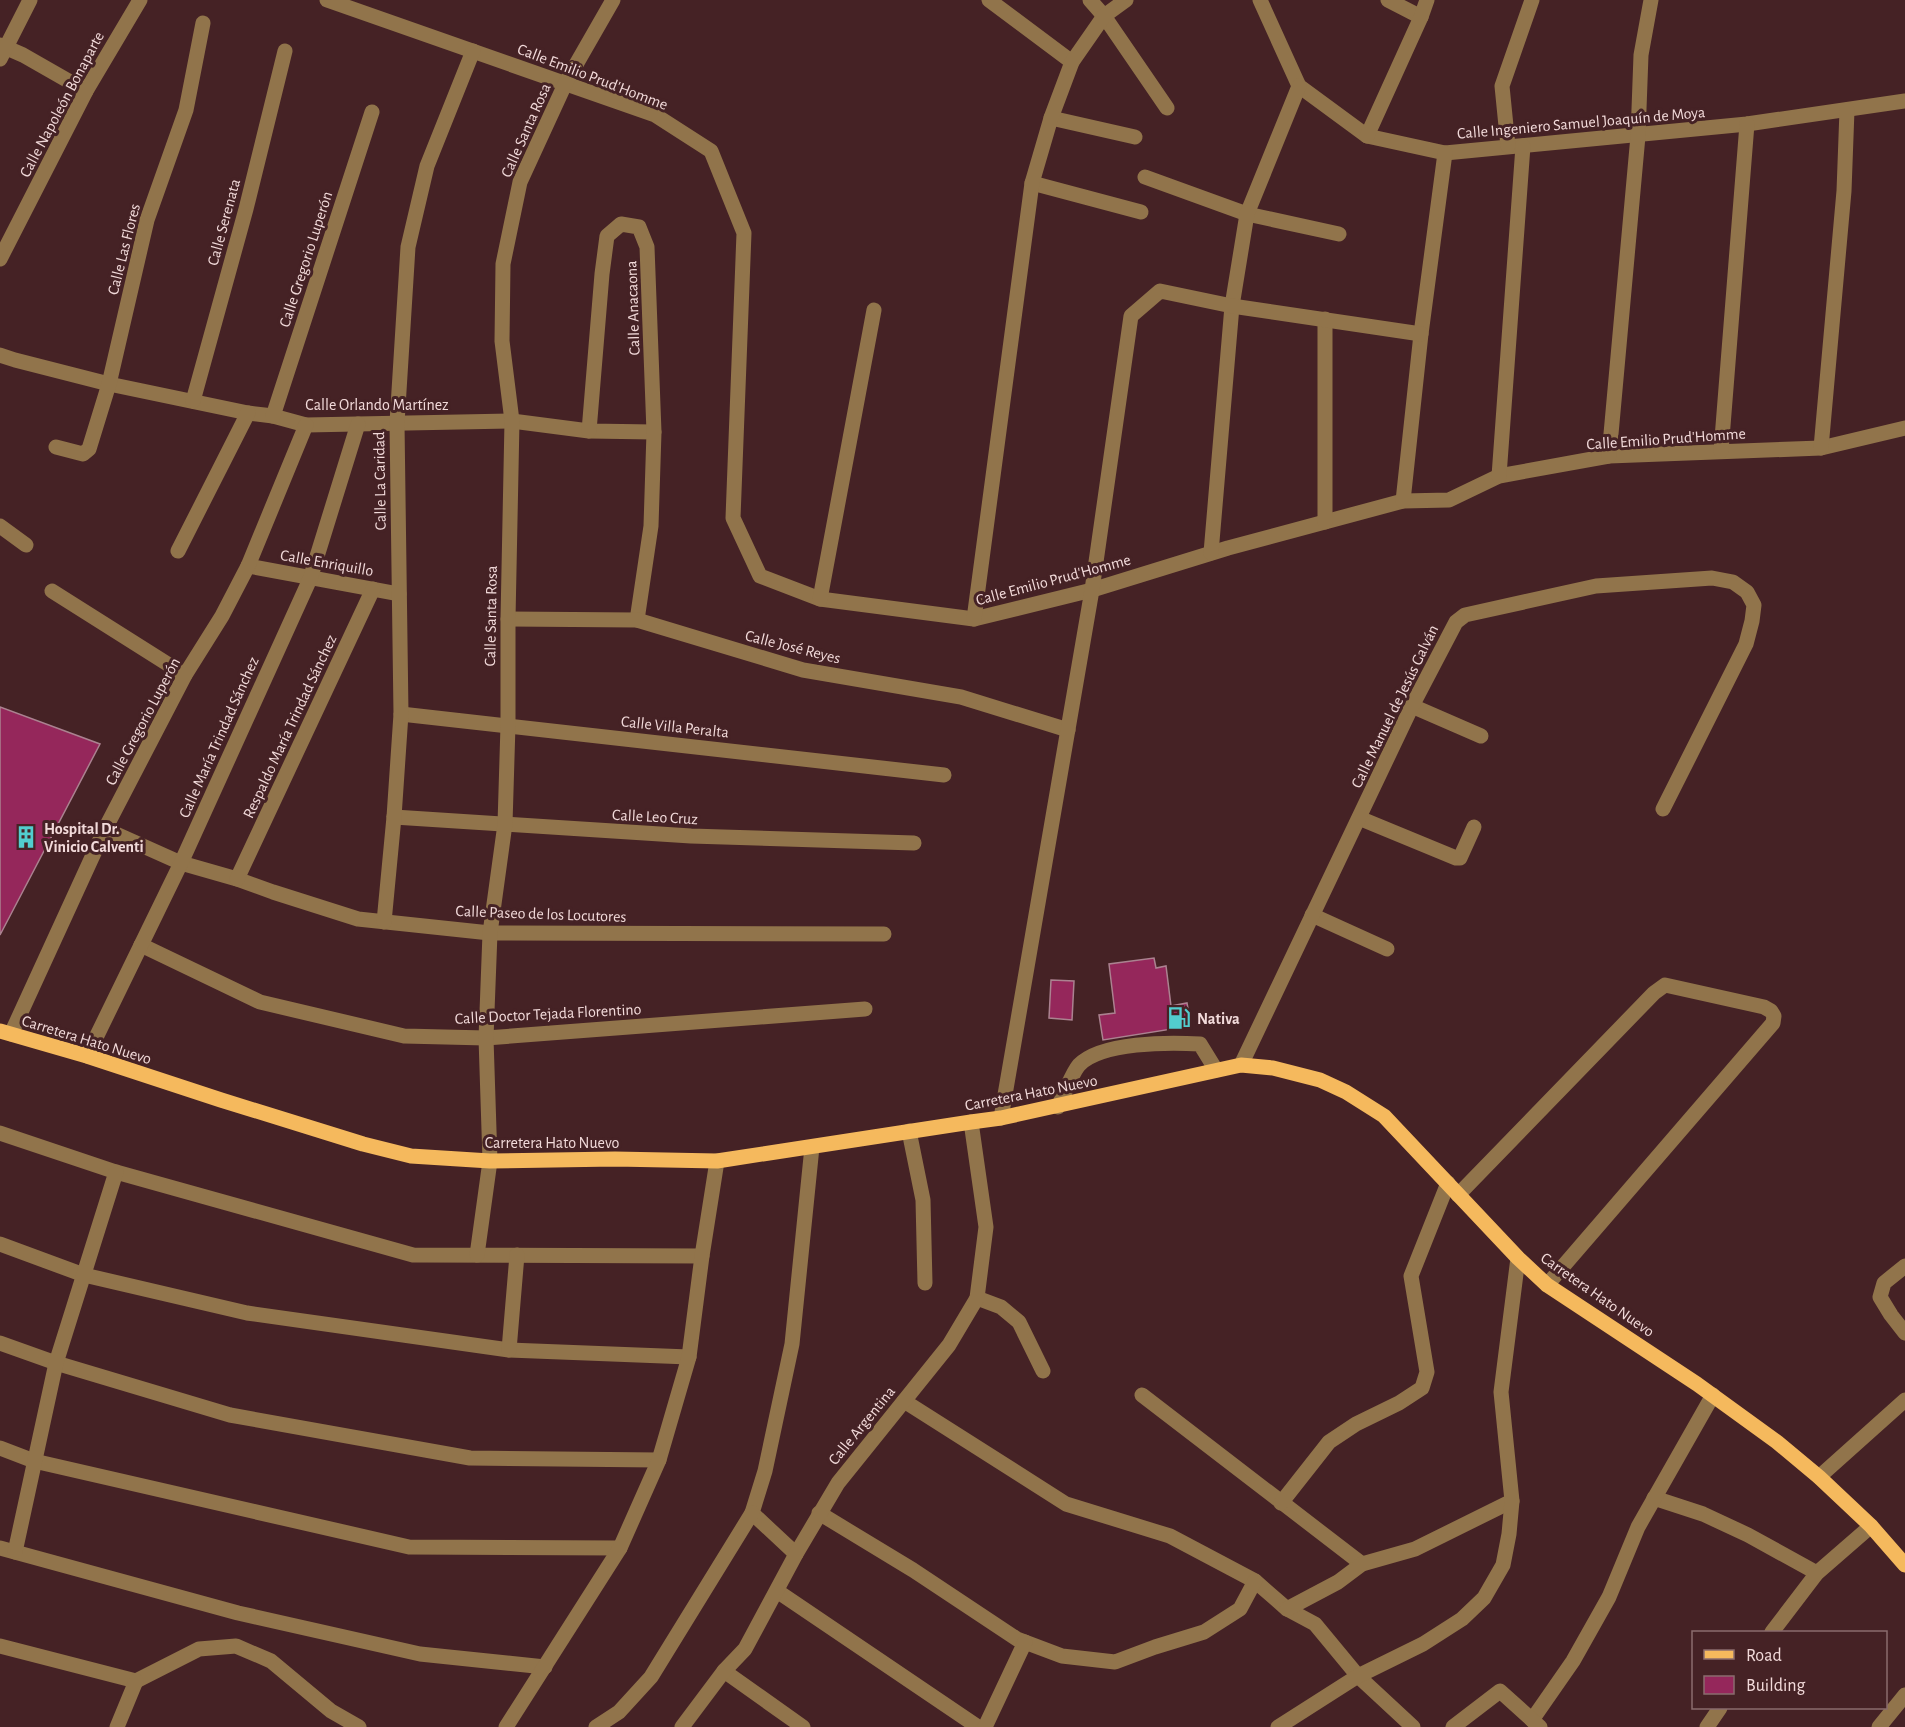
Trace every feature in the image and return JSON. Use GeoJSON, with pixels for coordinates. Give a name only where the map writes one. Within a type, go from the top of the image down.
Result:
{"type":"FeatureCollection","features":[{"type":"Feature","properties":{"kind":"main road","name":"Carretera Hato Nuevo"},"geometry":{"type":"LineString","coordinates":[[6,1032],[363,1144],[411,1156],[490,1161],[717,1161],[1001,1118],[1241,1065],[1273,1068],[1320,1080],[1346,1092],[1384,1116],[1518,1258],[1547,1285],[1713,1395],[1777,1442],[1871,1526],[1905,1565]]}},
{"type":"Feature","properties":{"kind":"street"},"geometry":{"type":"LineString","coordinates":[[30,0],[2,51],[23,55],[86,92]]}},
{"type":"Feature","properties":{"kind":"street","name":"Calle Napoleón Bonaparte"},"geometry":{"type":"LineString","coordinates":[[0,259],[86,92],[140,0]]}},
{"type":"Feature","properties":{"kind":"street","name":"Calle Emilio Prud'Homme"},"geometry":{"type":"LineString","coordinates":[[327,0],[655,115],[711,151],[744,233],[733,518],[760,576],[820,599],[974,619],[1092,590],[1210,553],[1404,501],[1449,500],[1499,476],[1609,456],[1821,448],[1905,429]]}},
{"type":"Feature","properties":{"kind":"street","name":"Calle Santa Rosa"},"geometry":{"type":"LineString","coordinates":[[477,1255],[490,1161],[486,1038],[490,933],[505,824],[508,725],[512,421],[502,341],[503,264],[520,182],[566,82],[613,0]]}},
{"type":"Feature","properties":{"kind":"street"},"geometry":{"type":"LineString","coordinates":[[989,0],[1072,62]]}},
{"type":"Feature","properties":{"kind":"street"},"geometry":{"type":"LineString","coordinates":[[1090,0],[1104,16],[1167,108]]}},
{"type":"Feature","properties":{"kind":"street"},"geometry":{"type":"LineString","coordinates":[[974,619],[1032,183],[1051,118],[1072,62],[1104,16],[1125,0]]}},
{"type":"Feature","properties":{"kind":"street","name":"Calle Ingeniero Samuel Joaquín de Moya"},"geometry":{"type":"LineString","coordinates":[[1260,0],[1299,86],[1368,136],[1446,153],[1747,124],[1905,101]]}},
{"type":"Feature","properties":{"kind":"street"},"geometry":{"type":"LineString","coordinates":[[1388,0],[1421,17]]}},
{"type":"Feature","properties":{"kind":"street"},"geometry":{"type":"LineString","coordinates":[[1368,136],[1427,0]]}},
{"type":"Feature","properties":{"kind":"street"},"geometry":{"type":"LineString","coordinates":[[1499,476],[1515,146],[1502,86],[1532,0]]}},
{"type":"Feature","properties":{"kind":"street"},"geometry":{"type":"LineString","coordinates":[[1609,456],[1638,136],[1641,55],[1651,0]]}},
{"type":"Feature","properties":{"kind":"street","name":"Calle Las Flores"},"geometry":{"type":"LineString","coordinates":[[56,447],[82,454],[89,449],[109,384],[147,220],[186,111],[203,23]]}},
{"type":"Feature","properties":{"kind":"street","name":"Calle Serenata"},"geometry":{"type":"LineString","coordinates":[[193,401],[246,209],[285,51]]}},
{"type":"Feature","properties":{"kind":"street","name":"Calle La Caridad"},"geometry":{"type":"LineString","coordinates":[[384,922],[401,714],[397,423],[408,247],[428,166],[473,51]]}},
{"type":"Feature","properties":{"kind":"street"},"geometry":{"type":"LineString","coordinates":[[1210,553],[1232,306],[1247,214],[1299,86]]}},
{"type":"Feature","properties":{"kind":"street"},"geometry":{"type":"LineString","coordinates":[[1821,448],[1844,192],[1847,110]]}},
{"type":"Feature","properties":{"kind":"street","name":"Calle Gregorio Luperón"},"geometry":{"type":"LineString","coordinates":[[273,416],[372,112]]}},
{"type":"Feature","properties":{"kind":"street"},"geometry":{"type":"LineString","coordinates":[[1051,118],[1135,137]]}},
{"type":"Feature","properties":{"kind":"street"},"geometry":{"type":"LineString","coordinates":[[1721,451],[1747,124]]}},
{"type":"Feature","properties":{"kind":"street"},"geometry":{"type":"LineString","coordinates":[[1404,501],[1421,334],[1446,153]]}},
{"type":"Feature","properties":{"kind":"street"},"geometry":{"type":"LineString","coordinates":[[1145,177],[1247,214],[1339,234]]}},
{"type":"Feature","properties":{"kind":"street"},"geometry":{"type":"LineString","coordinates":[[1032,183],[1141,212]]}},
{"type":"Feature","properties":{"kind":"street","name":"Calle Anacaona"},"geometry":{"type":"LineString","coordinates":[[589,431],[607,236],[621,224],[639,227],[647,247],[654,432],[651,526],[637,620]]}},
{"type":"Feature","properties":{"kind":"street"},"geometry":{"type":"LineString","coordinates":[[1001,1118],[1092,590],[1131,316],[1160,291],[1232,306],[1421,334]]}},
{"type":"Feature","properties":{"kind":"street"},"geometry":{"type":"LineString","coordinates":[[820,599],[874,310]]}},
{"type":"Feature","properties":{"kind":"street"},"geometry":{"type":"LineString","coordinates":[[1325,319],[1325,522]]}},
{"type":"Feature","properties":{"kind":"street","name":"Calle Orlando Martínez"},"geometry":{"type":"LineString","coordinates":[[0,355],[109,384],[248,413],[273,416],[306,425],[512,421],[589,431],[654,432]]}},
{"type":"Feature","properties":{"kind":"street"},"geometry":{"type":"LineString","coordinates":[[178,551],[248,413]]}},
{"type":"Feature","properties":{"kind":"street","name":"Calle María Trindad Sánchez"},"geometry":{"type":"LineString","coordinates":[[87,1056],[181,863],[310,579],[358,424]]}},
{"type":"Feature","properties":{"kind":"street","name":"Calle Gregorio Luperón"},"geometry":{"type":"LineString","coordinates":[[6,1032],[105,829],[185,675],[222,616],[248,566],[306,425]]}},
{"type":"Feature","properties":{"kind":"street"},"geometry":{"type":"LineString","coordinates":[[0,526],[26,545]]}},
{"type":"Feature","properties":{"kind":"street","name":"Calle Enriquillo"},"geometry":{"type":"LineString","coordinates":[[248,566],[399,594]]}},
{"type":"Feature","properties":{"kind":"street","name":"Calle Manuel de Jesús Galván"},"geometry":{"type":"LineString","coordinates":[[1241,1065],[1412,706],[1456,622],[1465,615],[1596,586],[1712,578],[1733,582],[1747,592],[1754,605],[1746,644],[1663,809]]}},
{"type":"Feature","properties":{"kind":"street","name":"Respaldo María Trindad Sánchez"},"geometry":{"type":"LineString","coordinates":[[237,879],[373,589]]}},
{"type":"Feature","properties":{"kind":"street"},"geometry":{"type":"LineString","coordinates":[[52,591],[185,675]]}},
{"type":"Feature","properties":{"kind":"street","name":"Calle José Reyes"},"geometry":{"type":"LineString","coordinates":[[508,619],[637,620],[803,670],[961,697],[1068,730]]}},
{"type":"Feature","properties":{"kind":"street"},"geometry":{"type":"LineString","coordinates":[[1412,706],[1481,736]]}},
{"type":"Feature","properties":{"kind":"street","name":"Calle Villa Peralta"},"geometry":{"type":"LineString","coordinates":[[401,714],[944,775]]}},
{"type":"Feature","properties":{"kind":"street","name":"Calle Leo Cruz"},"geometry":{"type":"LineString","coordinates":[[394,817],[691,836],[914,843]]}},
{"type":"Feature","properties":{"kind":"street"},"geometry":{"type":"LineString","coordinates":[[1359,818],[1456,858],[1460,858],[1474,827]]}},
{"type":"Feature","properties":{"kind":"street","name":"Calle Paseo de los Locutores"},"geometry":{"type":"LineString","coordinates":[[105,829],[181,863],[358,919],[490,933],[884,934]]}},
{"type":"Feature","properties":{"kind":"street"},"geometry":{"type":"LineString","coordinates":[[1312,915],[1387,949]]}},
{"type":"Feature","properties":{"kind":"street","name":"Calle Doctor Tejada Florentino"},"geometry":{"type":"LineString","coordinates":[[141,945],[260,1002],[404,1036],[486,1038],[865,1009]]}},
{"type":"Feature","properties":{"kind":"street"},"geometry":{"type":"LineString","coordinates":[[1458,1195],[1654,993],[1665,985],[1764,1007],[1771,1011],[1774,1016],[1773,1023],[1547,1285]]}},
{"type":"Feature","properties":{"kind":"street"},"geometry":{"type":"LineString","coordinates":[[1058,1107],[1078,1066],[1099,1051],[1172,1042],[1200,1044],[1216,1070]]}},
{"type":"Feature","properties":{"kind":"street","name":"Calle Argentina"},"geometry":{"type":"LineString","coordinates":[[682,1727],[724,1671],[745,1649],[796,1554],[838,1483],[949,1345],[977,1298],[986,1227],[971,1122]]}},
{"type":"Feature","properties":{"kind":"street"},"geometry":{"type":"LineString","coordinates":[[909,1131],[923,1200],[925,1283]]}},
{"type":"Feature","properties":{"kind":"street"},"geometry":{"type":"LineString","coordinates":[[0,1132],[116,1172],[413,1255],[702,1256]]}},
{"type":"Feature","properties":{"kind":"street"},"geometry":{"type":"LineString","coordinates":[[596,1727],[619,1712],[651,1677],[752,1513],[765,1471],[792,1344],[812,1147]]}},
{"type":"Feature","properties":{"kind":"street"},"geometry":{"type":"LineString","coordinates":[[506,1727],[621,1548],[659,1460],[689,1357],[717,1161]]}},
{"type":"Feature","properties":{"kind":"street"},"geometry":{"type":"LineString","coordinates":[[116,1172],[56,1363],[34,1461],[7,1550],[238,1613],[420,1654],[545,1667]]}},
{"type":"Feature","properties":{"kind":"street"},"geometry":{"type":"LineString","coordinates":[[1281,1503],[1329,1442],[1356,1424],[1399,1403],[1422,1388],[1427,1372],[1411,1276],[1448,1183]]}},
{"type":"Feature","properties":{"kind":"street"},"geometry":{"type":"LineString","coordinates":[[0,1244],[84,1275],[247,1314],[509,1350],[689,1357]]}},
{"type":"Feature","properties":{"kind":"street"},"geometry":{"type":"LineString","coordinates":[[509,1350],[517,1255]]}},
{"type":"Feature","properties":{"kind":"street"},"geometry":{"type":"LineString","coordinates":[[1278,1727],[1359,1676],[1423,1644],[1462,1619],[1484,1598],[1503,1565],[1512,1501],[1501,1392],[1518,1258]]}},
{"type":"Feature","properties":{"kind":"street"},"geometry":{"type":"LineString","coordinates":[[1905,1266],[1884,1283],[1880,1297],[1905,1333]]}},
{"type":"Feature","properties":{"kind":"street"},"geometry":{"type":"LineString","coordinates":[[977,1298],[1001,1307],[1019,1322],[1043,1371]]}},
{"type":"Feature","properties":{"kind":"street"},"geometry":{"type":"LineString","coordinates":[[0,1343],[56,1363],[230,1415],[470,1458],[659,1460]]}},
{"type":"Feature","properties":{"kind":"street"},"geometry":{"type":"LineString","coordinates":[[1142,1395],[1362,1564]]}},
{"type":"Feature","properties":{"kind":"street"},"geometry":{"type":"LineString","coordinates":[[1453,1727],[1500,1691],[1536,1724],[1609,1597],[1638,1527],[1713,1395]]}},
{"type":"Feature","properties":{"kind":"street"},"geometry":{"type":"LineString","coordinates":[[1819,1478],[1905,1400]]}},
{"type":"Feature","properties":{"kind":"street"},"geometry":{"type":"LineString","coordinates":[[904,1401],[1066,1504],[1170,1536],[1255,1581],[1287,1609],[1315,1624],[1359,1676],[1413,1727]]}},
{"type":"Feature","properties":{"kind":"street"},"geometry":{"type":"LineString","coordinates":[[0,1448],[34,1461],[409,1546],[621,1548]]}},
{"type":"Feature","properties":{"kind":"street"},"geometry":{"type":"LineString","coordinates":[[1654,1498],[1703,1514],[1817,1572]]}},
{"type":"Feature","properties":{"kind":"street"},"geometry":{"type":"LineString","coordinates":[[1287,1609],[1338,1582],[1362,1564],[1415,1549],[1512,1501]]}},
{"type":"Feature","properties":{"kind":"street"},"geometry":{"type":"LineString","coordinates":[[752,1513],[796,1554]]}},
{"type":"Feature","properties":{"kind":"street"},"geometry":{"type":"LineString","coordinates":[[819,1513],[913,1570],[1017,1639],[1062,1656],[1115,1662],[1204,1632],[1240,1609],[1255,1581]]}},
{"type":"Feature","properties":{"kind":"street"},"geometry":{"type":"LineString","coordinates":[[1773,1631],[1817,1572],[1871,1526]]}},
{"type":"Feature","properties":{"kind":"street"},"geometry":{"type":"LineString","coordinates":[[777,1591],[978,1727]]}},
{"type":"Feature","properties":{"kind":"street"},"geometry":{"type":"LineString","coordinates":[[984,1727],[1025,1642]]}},
{"type":"Feature","properties":{"kind":"street"},"geometry":{"type":"LineString","coordinates":[[0,1647],[136,1681],[200,1649],[236,1646],[270,1661],[331,1711],[359,1727]]}},
{"type":"Feature","properties":{"kind":"street"},"geometry":{"type":"LineString","coordinates":[[724,1671],[803,1727]]}},
{"type":"Feature","properties":{"kind":"street"},"geometry":{"type":"LineString","coordinates":[[117,1727],[136,1681]]}},
{"type":"Feature","properties":{"kind":"street"},"geometry":{"type":"LineString","coordinates":[[1879,1727],[1905,1695]]}},
{"type":"Feature","properties":{"kind":"street"},"geometry":{"type":"LineString","coordinates":[[1707,1727],[1719,1709]]}},
{"type":"Feature","properties":{"kind":"building","name":"Hospital Dr. Vinicio Calventi"},"geometry":{"type":"Polygon","coordinates":[[[0,707],[100,744],[0,935],[0,707]]]}},
{"type":"Feature","properties":{"kind":"building"},"geometry":{"type":"Polygon","coordinates":[[[1154,958],[1156,968],[1166,966],[1171,1006],[1187,1003],[1191,1026],[1103,1040],[1099,1015],[1115,1013],[1109,964],[1154,958]]]}},
{"type":"Feature","properties":{"kind":"building"},"geometry":{"type":"Polygon","coordinates":[[[1051,980],[1074,981],[1072,1020],[1049,1018],[1051,980]]]}},
{"type":"Feature","properties":{"kind":"place","name":"Hospital Dr. Vinicio Calventi"},"geometry":{"type":"Point","coordinates":[26,837]}},
{"type":"Feature","properties":{"kind":"place","name":"Nativa"},"geometry":{"type":"Point","coordinates":[1179,1018]}}]}
